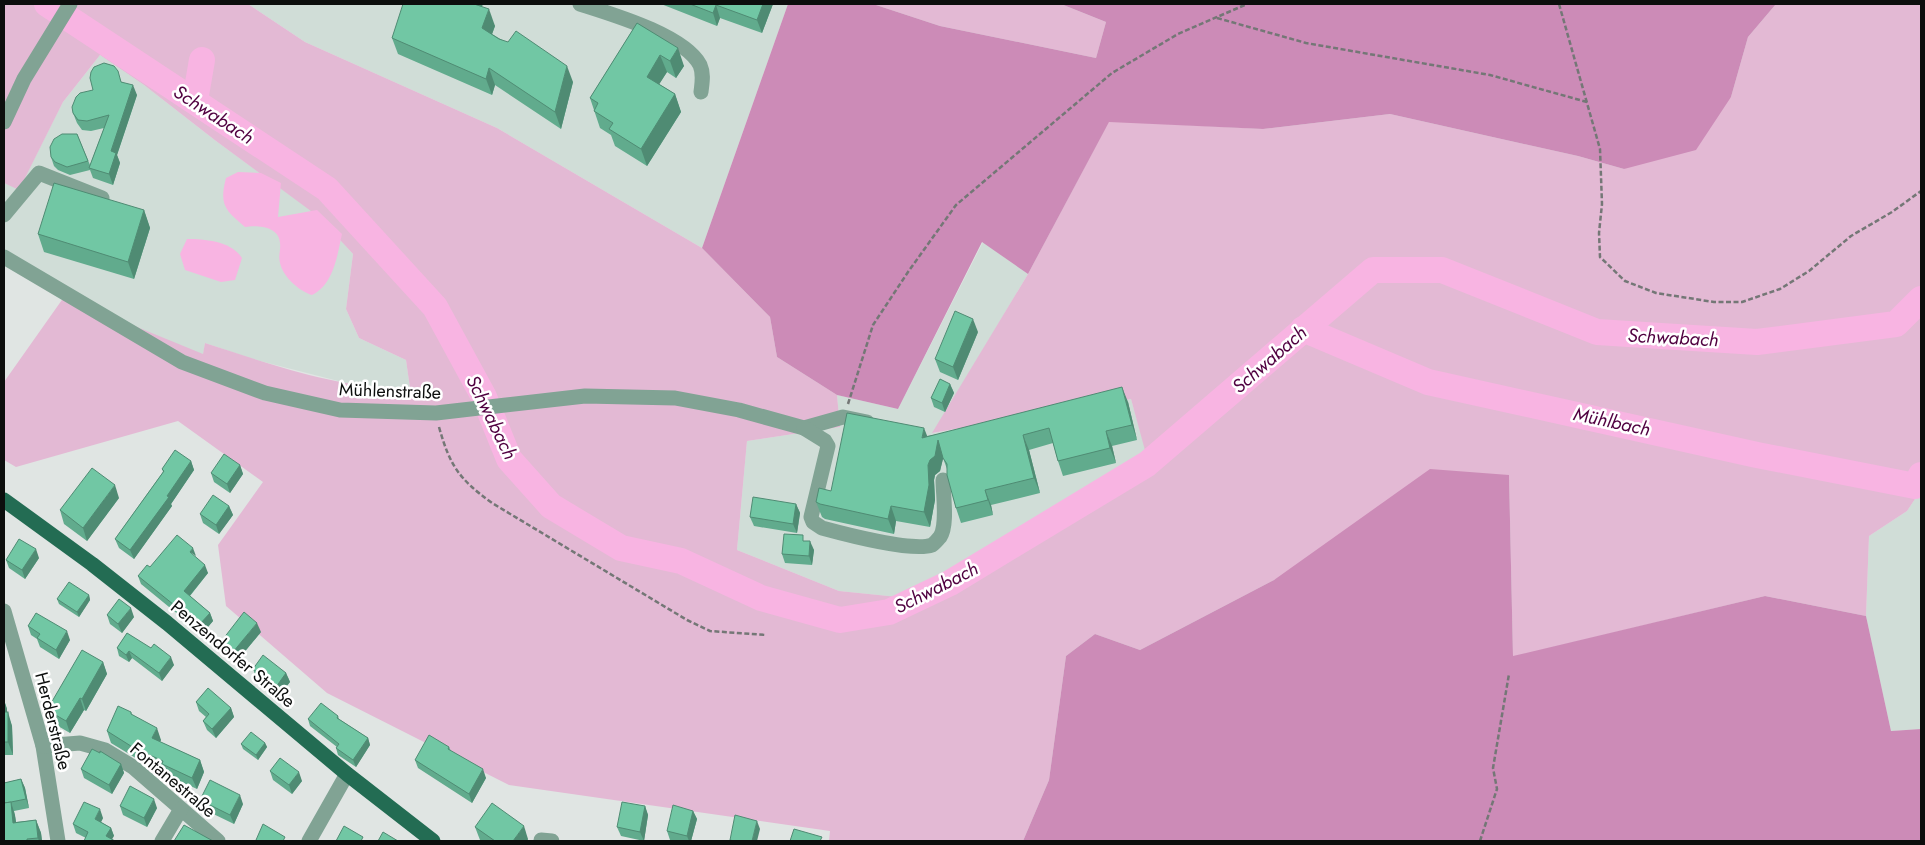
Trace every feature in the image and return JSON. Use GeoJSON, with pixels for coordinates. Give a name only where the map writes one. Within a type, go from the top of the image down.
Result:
{"type":"FeatureCollection","features":[{"type":"Feature","properties":{"kind":"main road","name":"Penzendorfer Straße"},"geometry":{"type":"LineString","coordinates":[[4,500],[92,564],[167,623],[347,774],[434,841]]}},
{"type":"Feature","properties":{"kind":"street"},"geometry":{"type":"LineString","coordinates":[[4,122],[24,79],[70,4]]}},
{"type":"Feature","properties":{"kind":"street"},"geometry":{"type":"LineString","coordinates":[[580,4],[645,26],[670,39],[699,64],[702,73],[700,92]]}},
{"type":"Feature","properties":{"kind":"street"},"geometry":{"type":"LineString","coordinates":[[4,215],[39,174],[102,198]]}},
{"type":"Feature","properties":{"kind":"street","name":"Mühlenstraße"},"geometry":{"type":"LineString","coordinates":[[4,257],[182,362],[265,393],[340,410],[436,413],[585,396],[675,398],[739,410],[804,428]]}},
{"type":"Feature","properties":{"kind":"street"},"geometry":{"type":"LineString","coordinates":[[804,428],[844,417],[877,424]]}},
{"type":"Feature","properties":{"kind":"street"},"geometry":{"type":"LineString","coordinates":[[804,428],[825,441],[828,446],[811,517],[813,522],[822,528],[898,544],[920,546],[933,544],[941,536],[944,524],[943,480]]}},
{"type":"Feature","properties":{"kind":"street","name":"Herderstraße"},"geometry":{"type":"LineString","coordinates":[[4,611],[43,746],[58,841]]}},
{"type":"Feature","properties":{"kind":"street","name":"Fontanestraße"},"geometry":{"type":"LineString","coordinates":[[43,746],[80,743],[105,750],[133,767],[218,841]]}},
{"type":"Feature","properties":{"kind":"street"},"geometry":{"type":"LineString","coordinates":[[309,841],[347,774]]}},
{"type":"Feature","properties":{"kind":"street"},"geometry":{"type":"LineString","coordinates":[[162,841],[181,809]]}},
{"type":"Feature","properties":{"kind":"street"},"geometry":{"type":"LineString","coordinates":[[541,841],[552,841]]}},
{"type":"Feature","properties":{"kind":"path"},"geometry":{"type":"LineString","coordinates":[[844,417],[873,325],[908,272],[956,206],[1112,73],[1178,34],[1247,4]]}},
{"type":"Feature","properties":{"kind":"path"},"geometry":{"type":"LineString","coordinates":[[1559,4],[1600,149],[1602,204],[1599,233],[1600,257],[1626,281],[1656,293],[1714,302],[1742,302],[1780,289],[1809,271],[1851,236],[1892,212],[1921,191]]}},
{"type":"Feature","properties":{"kind":"path"},"geometry":{"type":"LineString","coordinates":[[1215,18],[1306,43],[1490,75],[1587,102]]}},
{"type":"Feature","properties":{"kind":"path"},"geometry":{"type":"LineString","coordinates":[[436,413],[444,444],[459,476],[470,488],[492,503],[687,620],[710,631],[766,635]]}},
{"type":"Feature","properties":{"kind":"path"},"geometry":{"type":"LineString","coordinates":[[1480,841],[1497,789],[1493,768],[1509,674]]}},
{"type":"Feature","properties":{"kind":"shaded area"},"geometry":{"type":"Polygon","coordinates":[[[4,4],[248,4],[305,42],[497,128],[702,248],[770,317],[777,357],[837,395],[840,427],[747,441],[737,550],[839,591],[908,598],[1146,454],[1131,399],[932,433],[1028,274],[1109,121],[1263,129],[1390,114],[1578,156],[1624,169],[1731,97],[1748,37],[1776,4],[1921,4],[1921,490],[1907,511],[1869,536],[1866,616],[1765,596],[1513,657],[1509,476],[1274,580],[1140,650],[1095,634],[1066,656],[1049,780],[1023,841],[829,841],[830,831],[509,785],[327,693],[226,606],[218,545],[263,482],[178,421],[16,467],[4,460],[4,382],[64,297],[203,354],[205,343],[280,367],[333,380],[385,388],[410,388],[406,360],[359,338],[346,309],[353,254],[319,217],[144,85],[100,55],[63,102],[19,190],[4,183],[4,4]]]}},
{"type":"Feature","properties":{"kind":"shaded area"},"geometry":{"type":"Polygon","coordinates":[[[248,4],[788,4],[702,248],[497,128],[305,42],[248,4]]]}},
{"type":"Feature","properties":{"kind":"shaded area"},"geometry":{"type":"Polygon","coordinates":[[[788,4],[873,4],[940,26],[1096,58],[1106,22],[1061,4],[1776,4],[1748,37],[1731,97],[1696,150],[1624,169],[1578,156],[1390,114],[1263,129],[1109,122],[1028,274],[982,242],[898,409],[837,395],[777,357],[770,317],[702,248],[788,4]]]}},
{"type":"Feature","properties":{"kind":"shaded area"},"geometry":{"type":"Polygon","coordinates":[[[873,4],[1061,4],[1106,22],[1096,58],[940,26],[873,4]]]}},
{"type":"Feature","properties":{"kind":"shaded area"},"geometry":{"type":"Polygon","coordinates":[[[100,55],[144,85],[216,141],[319,216],[353,254],[346,309],[359,338],[406,360],[410,388],[354,385],[256,360],[205,343],[203,355],[64,297],[4,258],[4,183],[19,189],[63,102],[100,55]]]}},
{"type":"Feature","properties":{"kind":"shaded area"},"geometry":{"type":"Polygon","coordinates":[[[238,172],[261,173],[281,183],[278,217],[317,210],[342,234],[330,277],[312,295],[297,287],[284,273],[279,257],[279,237],[276,233],[267,228],[245,227],[228,211],[223,195],[226,178],[238,172]]]}},
{"type":"Feature","properties":{"kind":"shaded area"},"geometry":{"type":"Polygon","coordinates":[[[187,239],[217,242],[237,252],[242,258],[235,280],[221,282],[185,270],[180,254],[187,239]]]}},
{"type":"Feature","properties":{"kind":"shaded area"},"geometry":{"type":"Polygon","coordinates":[[[983,242],[1028,274],[933,433],[1131,399],[1147,454],[908,598],[839,591],[737,550],[747,441],[840,427],[837,395],[898,409],[983,242]]]}},
{"type":"Feature","properties":{"kind":"shaded area"},"geometry":{"type":"Polygon","coordinates":[[[1430,469],[1509,475],[1513,656],[1765,596],[1866,616],[1891,731],[1921,729],[1921,841],[1023,841],[1049,780],[1066,656],[1095,634],[1140,650],[1274,580],[1430,469]]]}},
{"type":"Feature","properties":{"kind":"shaded area"},"geometry":{"type":"Polygon","coordinates":[[[1921,490],[1921,729],[1891,731],[1866,616],[1869,536],[1907,511],[1921,490]]]}},
{"type":"Feature","properties":{"kind":"building"},"geometry":{"type":"Polygon","coordinates":[[[403,4],[474,4],[489,9],[482,28],[499,39],[508,42],[516,31],[567,66],[555,112],[489,68],[486,79],[392,38],[403,4]]]}},
{"type":"Feature","properties":{"kind":"building"},"geometry":{"type":"Polygon","coordinates":[[[690,4],[763,4],[757,20],[716,5],[713,13],[690,4]]]}},
{"type":"Feature","properties":{"kind":"building"},"geometry":{"type":"Polygon","coordinates":[[[637,23],[678,48],[670,61],[660,55],[647,77],[675,94],[641,149],[609,129],[613,123],[594,111],[598,103],[590,98],[637,23]]]}},
{"type":"Feature","properties":{"kind":"building"},"geometry":{"type":"Polygon","coordinates":[[[104,63],[114,66],[118,71],[121,82],[133,85],[111,151],[116,153],[109,174],[89,168],[109,115],[87,121],[78,120],[73,113],[72,107],[80,93],[93,90],[90,78],[91,72],[94,67],[104,63]]]}},
{"type":"Feature","properties":{"kind":"building"},"geometry":{"type":"Polygon","coordinates":[[[62,134],[77,134],[88,161],[67,167],[55,162],[51,157],[50,147],[54,139],[62,134]]]}},
{"type":"Feature","properties":{"kind":"building"},"geometry":{"type":"Polygon","coordinates":[[[54,183],[144,210],[128,262],[38,234],[54,183]]]}},
{"type":"Feature","properties":{"kind":"building"},"geometry":{"type":"Polygon","coordinates":[[[955,311],[973,319],[953,367],[935,359],[955,311]]]}},
{"type":"Feature","properties":{"kind":"building"},"geometry":{"type":"Polygon","coordinates":[[[940,379],[950,384],[942,403],[931,398],[940,379]]]}},
{"type":"Feature","properties":{"kind":"building"},"geometry":{"type":"Polygon","coordinates":[[[1122,387],[1132,425],[1106,431],[1110,448],[1058,461],[1049,428],[1023,435],[1034,478],[985,490],[988,500],[956,508],[947,475],[947,464],[943,458],[938,440],[935,456],[928,465],[929,485],[924,512],[891,506],[888,519],[816,502],[819,488],[831,491],[847,413],[924,428],[922,438],[1122,387]]]}},
{"type":"Feature","properties":{"kind":"building"},"geometry":{"type":"Polygon","coordinates":[[[175,450],[191,461],[167,496],[169,497],[130,550],[115,539],[164,471],[162,469],[175,450]]]}},
{"type":"Feature","properties":{"kind":"building"},"geometry":{"type":"Polygon","coordinates":[[[224,454],[240,465],[227,484],[211,473],[224,454]]]}},
{"type":"Feature","properties":{"kind":"building"},"geometry":{"type":"Polygon","coordinates":[[[92,468],[115,485],[83,528],[60,510],[92,468]]]}},
{"type":"Feature","properties":{"kind":"building"},"geometry":{"type":"Polygon","coordinates":[[[213,495],[229,506],[216,525],[200,514],[213,495]]]}},
{"type":"Feature","properties":{"kind":"building"},"geometry":{"type":"Polygon","coordinates":[[[753,497],[796,504],[793,524],[750,517],[753,497]]]}},
{"type":"Feature","properties":{"kind":"building"},"geometry":{"type":"Polygon","coordinates":[[[784,534],[803,535],[803,541],[810,541],[809,556],[782,554],[784,534]]]}},
{"type":"Feature","properties":{"kind":"building"},"geometry":{"type":"Polygon","coordinates":[[[177,535],[193,548],[190,552],[205,565],[184,591],[210,613],[199,625],[138,576],[147,565],[150,567],[177,535]]]}},
{"type":"Feature","properties":{"kind":"building"},"geometry":{"type":"Polygon","coordinates":[[[19,539],[36,549],[22,570],[6,560],[19,539]]]}},
{"type":"Feature","properties":{"kind":"building"},"geometry":{"type":"Polygon","coordinates":[[[69,582],[89,595],[77,612],[57,599],[69,582]]]}},
{"type":"Feature","properties":{"kind":"building"},"geometry":{"type":"Polygon","coordinates":[[[119,599],[131,608],[118,624],[107,615],[119,599]]]}},
{"type":"Feature","properties":{"kind":"building"},"geometry":{"type":"Polygon","coordinates":[[[244,612],[257,623],[233,652],[220,643],[244,612]]]}},
{"type":"Feature","properties":{"kind":"building"},"geometry":{"type":"Polygon","coordinates":[[[36,613],[67,631],[56,650],[37,638],[40,634],[28,626],[36,613]]]}},
{"type":"Feature","properties":{"kind":"building"},"geometry":{"type":"Polygon","coordinates":[[[127,633],[151,648],[154,644],[171,657],[159,673],[129,651],[126,655],[117,648],[127,633]]]}},
{"type":"Feature","properties":{"kind":"building"},"geometry":{"type":"Polygon","coordinates":[[[82,650],[103,662],[82,699],[80,698],[66,721],[47,710],[82,650]]]}},
{"type":"Feature","properties":{"kind":"building"},"geometry":{"type":"Polygon","coordinates":[[[263,655],[286,673],[276,687],[253,669],[263,655]]]}},
{"type":"Feature","properties":{"kind":"building"},"geometry":{"type":"Polygon","coordinates":[[[208,688],[231,708],[212,729],[203,721],[209,714],[196,702],[208,688]]]}},
{"type":"Feature","properties":{"kind":"building"},"geometry":{"type":"Polygon","coordinates":[[[321,703],[338,716],[337,718],[368,738],[353,760],[336,748],[339,744],[308,719],[321,703]]]}},
{"type":"Feature","properties":{"kind":"building"},"geometry":{"type":"Polygon","coordinates":[[[118,706],[157,728],[152,738],[200,760],[192,778],[162,764],[163,761],[134,748],[107,731],[118,706]]]}},
{"type":"Feature","properties":{"kind":"building"},"geometry":{"type":"Polygon","coordinates":[[[4,712],[8,712],[8,742],[4,742],[4,712]]]}},
{"type":"Feature","properties":{"kind":"building"},"geometry":{"type":"Polygon","coordinates":[[[251,732],[265,743],[256,755],[241,744],[251,732]]]}},
{"type":"Feature","properties":{"kind":"building"},"geometry":{"type":"Polygon","coordinates":[[[429,735],[449,747],[448,749],[483,769],[469,794],[415,760],[429,735]]]}},
{"type":"Feature","properties":{"kind":"building"},"geometry":{"type":"Polygon","coordinates":[[[92,749],[100,753],[100,751],[121,764],[109,785],[81,769],[92,749]]]}},
{"type":"Feature","properties":{"kind":"building"},"geometry":{"type":"Polygon","coordinates":[[[280,758],[299,772],[289,785],[270,771],[280,758]]]}},
{"type":"Feature","properties":{"kind":"building"},"geometry":{"type":"Polygon","coordinates":[[[21,779],[26,799],[4,803],[4,783],[21,779]]]}},
{"type":"Feature","properties":{"kind":"building"},"geometry":{"type":"Polygon","coordinates":[[[210,780],[240,795],[230,815],[200,800],[210,780]]]}},
{"type":"Feature","properties":{"kind":"building"},"geometry":{"type":"Polygon","coordinates":[[[130,786],[154,799],[144,818],[120,806],[130,786]]]}},
{"type":"Feature","properties":{"kind":"building"},"geometry":{"type":"Polygon","coordinates":[[[11,802],[13,823],[36,820],[38,838],[27,839],[27,841],[4,841],[4,803],[11,802]]]}},
{"type":"Feature","properties":{"kind":"building"},"geometry":{"type":"Polygon","coordinates":[[[84,802],[100,809],[95,819],[111,828],[106,836],[115,841],[84,841],[88,832],[73,824],[84,802]]]}},
{"type":"Feature","properties":{"kind":"building"},"geometry":{"type":"Polygon","coordinates":[[[622,802],[645,806],[640,832],[617,827],[622,802]]]}},
{"type":"Feature","properties":{"kind":"building"},"geometry":{"type":"Polygon","coordinates":[[[492,803],[524,826],[513,841],[495,841],[475,827],[492,803]]]}},
{"type":"Feature","properties":{"kind":"building"},"geometry":{"type":"Polygon","coordinates":[[[673,805],[693,811],[687,836],[667,831],[673,805]]]}},
{"type":"Feature","properties":{"kind":"building"},"geometry":{"type":"Polygon","coordinates":[[[735,815],[757,821],[752,841],[730,840],[735,815]]]}},
{"type":"Feature","properties":{"kind":"building"},"geometry":{"type":"Polygon","coordinates":[[[263,824],[285,837],[283,841],[256,840],[263,824]]]}},
{"type":"Feature","properties":{"kind":"building"},"geometry":{"type":"Polygon","coordinates":[[[184,825],[213,841],[174,841],[184,825]]]}},
{"type":"Feature","properties":{"kind":"building"},"geometry":{"type":"Polygon","coordinates":[[[344,826],[363,837],[361,841],[336,841],[344,826]]]}},
{"type":"Feature","properties":{"kind":"building"},"geometry":{"type":"Polygon","coordinates":[[[794,829],[822,837],[820,841],[790,841],[794,829]]]}},
{"type":"Feature","properties":{"kind":"building"},"geometry":{"type":"Polygon","coordinates":[[[383,832],[398,841],[378,841],[383,832]]]}},
{"type":"Feature","properties":{"kind":"waterway","name":"Schwabach"},"geometry":{"type":"LineString","coordinates":[[47,4],[327,189],[435,307],[484,397],[509,459],[551,506],[621,548],[681,561],[761,598],[840,620],[889,612],[950,583],[1147,464],[1373,270],[1442,270],[1597,332],[1757,342],[1896,324],[1921,299]]}},
{"type":"Feature","properties":{"kind":"waterway"},"geometry":{"type":"LineString","coordinates":[[195,101],[202,60]]}},
{"type":"Feature","properties":{"kind":"waterway","name":"Mühlbach"},"geometry":{"type":"LineString","coordinates":[[1303,329],[1428,382],[1757,455],[1915,486],[1921,475]]}}]}
